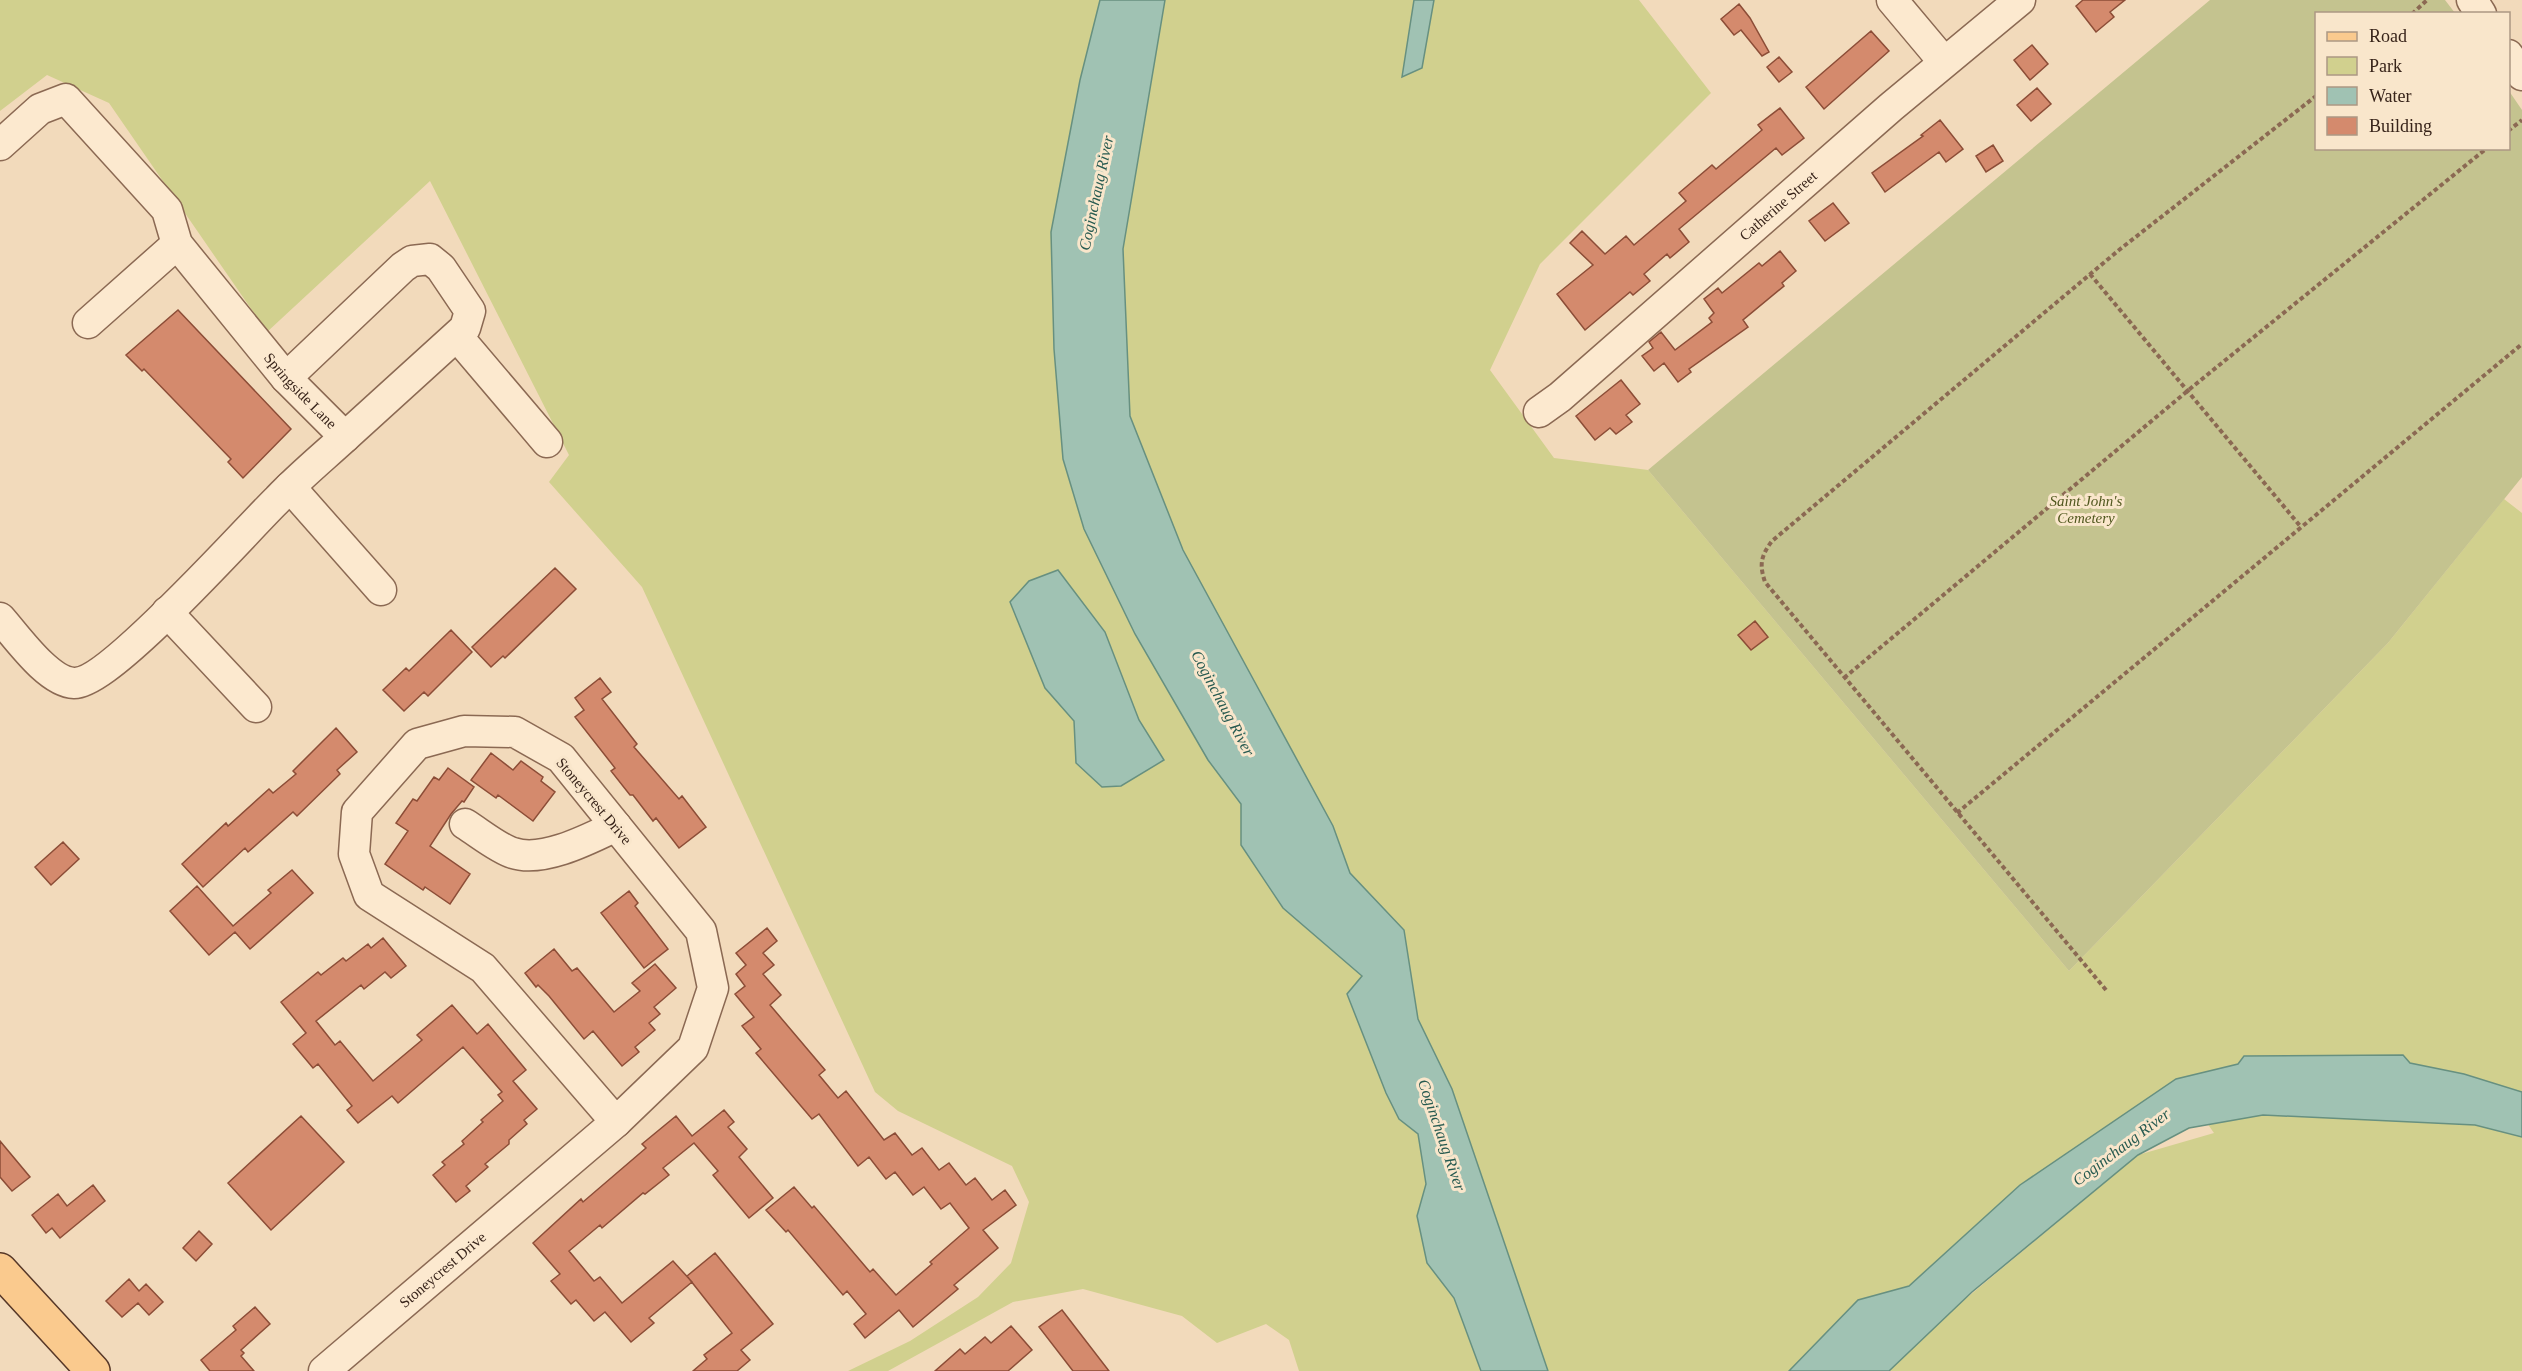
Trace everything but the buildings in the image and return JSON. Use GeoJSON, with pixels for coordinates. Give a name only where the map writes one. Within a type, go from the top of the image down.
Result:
{"type":"FeatureCollection","features":[{"type":"Feature","properties":{"kind":"main road"},"geometry":{"type":"LineString","coordinates":[[0,1270],[93,1371]]}},
{"type":"Feature","properties":{"kind":"street"},"geometry":{"type":"LineString","coordinates":[[1893,0],[1944,62]]}},
{"type":"Feature","properties":{"kind":"street","name":"Catherine Street"},"geometry":{"type":"LineString","coordinates":[[1539,412],[1560,397],[1944,62],[2020,0]]}},
{"type":"Feature","properties":{"kind":"street"},"geometry":{"type":"LineString","coordinates":[[2510,58],[2522,75]]}},
{"type":"Feature","properties":{"kind":"street","name":"Springside Lane"},"geometry":{"type":"LineString","coordinates":[[0,146],[40,109],[66,99],[167,210],[177,244],[286,378],[345,437],[290,487],[137,642],[98,674],[73,683],[52,674],[0,618]]}},
{"type":"Feature","properties":{"kind":"street"},"geometry":{"type":"LineString","coordinates":[[88,323],[177,244]]}},
{"type":"Feature","properties":{"kind":"street"},"geometry":{"type":"LineString","coordinates":[[286,378],[412,261],[430,260],[441,268],[470,311],[465,328],[345,437]]}},
{"type":"Feature","properties":{"kind":"street"},"geometry":{"type":"LineString","coordinates":[[457,336],[547,442]]}},
{"type":"Feature","properties":{"kind":"street"},"geometry":{"type":"LineString","coordinates":[[290,487],[381,590]]}},
{"type":"Feature","properties":{"kind":"street"},"geometry":{"type":"LineString","coordinates":[[167,612],[256,707]]}},
{"type":"Feature","properties":{"kind":"street","name":"Stoneycrest Drive"},"geometry":{"type":"LineString","coordinates":[[324,1371],[616,1122],[693,1048],[713,988],[701,931],[561,758],[515,732],[464,731],[417,744],[357,812],[354,854],[369,895],[483,968],[616,1122]]}},
{"type":"Feature","properties":{"kind":"street"},"geometry":{"type":"LineString","coordinates":[[465,824],[513,853],[534,855],[577,845],[616,826]]}},
{"type":"Feature","properties":{"kind":"path"},"geometry":{"type":"LineString","coordinates":[[2414,12],[2427,0]]}},
{"type":"Feature","properties":{"kind":"path"},"geometry":{"type":"LineString","coordinates":[[2106,990],[1765,582],[1760,567],[1763,553],[1772,541],[2090,274],[2315,97]]}},
{"type":"Feature","properties":{"kind":"path"},"geometry":{"type":"LineString","coordinates":[[2510,129],[2522,120]]}},
{"type":"Feature","properties":{"kind":"path"},"geometry":{"type":"LineString","coordinates":[[1844,678],[2188,391],[2485,150]]}},
{"type":"Feature","properties":{"kind":"path"},"geometry":{"type":"LineString","coordinates":[[2090,274],[2301,527]]}},
{"type":"Feature","properties":{"kind":"path"},"geometry":{"type":"LineString","coordinates":[[1957,813],[2522,344]]}},
{"type":"Feature","properties":{"kind":"green space"},"geometry":{"type":"Polygon","coordinates":[[[0,0],[1639,0],[1711,93],[1540,264],[1490,370],[1554,458],[1648,470],[2069,971],[2388,643],[2504,499],[2522,513],[2522,1371],[1879,1371],[2138,1155],[2214,1133],[2176,1079],[2020,1185],[1909,1286],[1858,1300],[1789,1371],[1548,1371],[1452,1089],[1399,1119],[1418,1134],[1427,1184],[1417,1216],[1427,1263],[1454,1298],[1481,1371],[1299,1371],[1289,1340],[1266,1324],[1217,1343],[1182,1316],[1083,1289],[1013,1302],[888,1371],[848,1371],[910,1341],[978,1297],[1011,1263],[1029,1202],[1012,1166],[898,1111],[875,1092],[642,587],[549,482],[569,455],[430,181],[267,332],[109,103],[47,75],[0,111],[0,0]]]}},
{"type":"Feature","properties":{"kind":"green space","name":"Saint John's Cemetery"},"geometry":{"type":"Polygon","coordinates":[[[2210,0],[2445,0],[2454,12],[2315,12],[2315,150],[2510,150],[2510,92],[2522,110],[2522,477],[2388,643],[2069,971],[1648,470],[2210,0]]]}},
{"type":"Feature","properties":{"kind":"water","name":"Coginchaug River"},"geometry":{"type":"Polygon","coordinates":[[[1100,0],[1165,0],[1123,249],[1130,416],[1183,550],[1333,826],[1350,873],[1404,930],[1418,1019],[1452,1089],[1548,1371],[1481,1371],[1454,1298],[1427,1263],[1417,1216],[1426,1184],[1418,1134],[1399,1119],[1386,1093],[1347,994],[1362,976],[1283,908],[1241,845],[1241,804],[1208,760],[1135,634],[1084,529],[1063,459],[1054,349],[1051,232],[1080,80],[1100,0]]]}},
{"type":"Feature","properties":{"kind":"water"},"geometry":{"type":"Polygon","coordinates":[[[1414,0],[1434,0],[1422,68],[1402,77],[1414,0]]]}},
{"type":"Feature","properties":{"kind":"water"},"geometry":{"type":"Polygon","coordinates":[[[1058,570],[1105,632],[1139,720],[1164,760],[1121,786],[1102,787],[1076,763],[1074,721],[1045,688],[1010,602],[1029,581],[1058,570]]]}},
{"type":"Feature","properties":{"kind":"water","name":"Coginchaug River"},"geometry":{"type":"Polygon","coordinates":[[[2403,1055],[2410,1063],[2464,1074],[2522,1092],[2522,1137],[2475,1125],[2263,1115],[2189,1128],[2138,1155],[1972,1292],[1889,1371],[1789,1371],[1858,1300],[1909,1286],[2020,1185],[2176,1079],[2238,1064],[2244,1056],[2403,1055]]]}}]}
